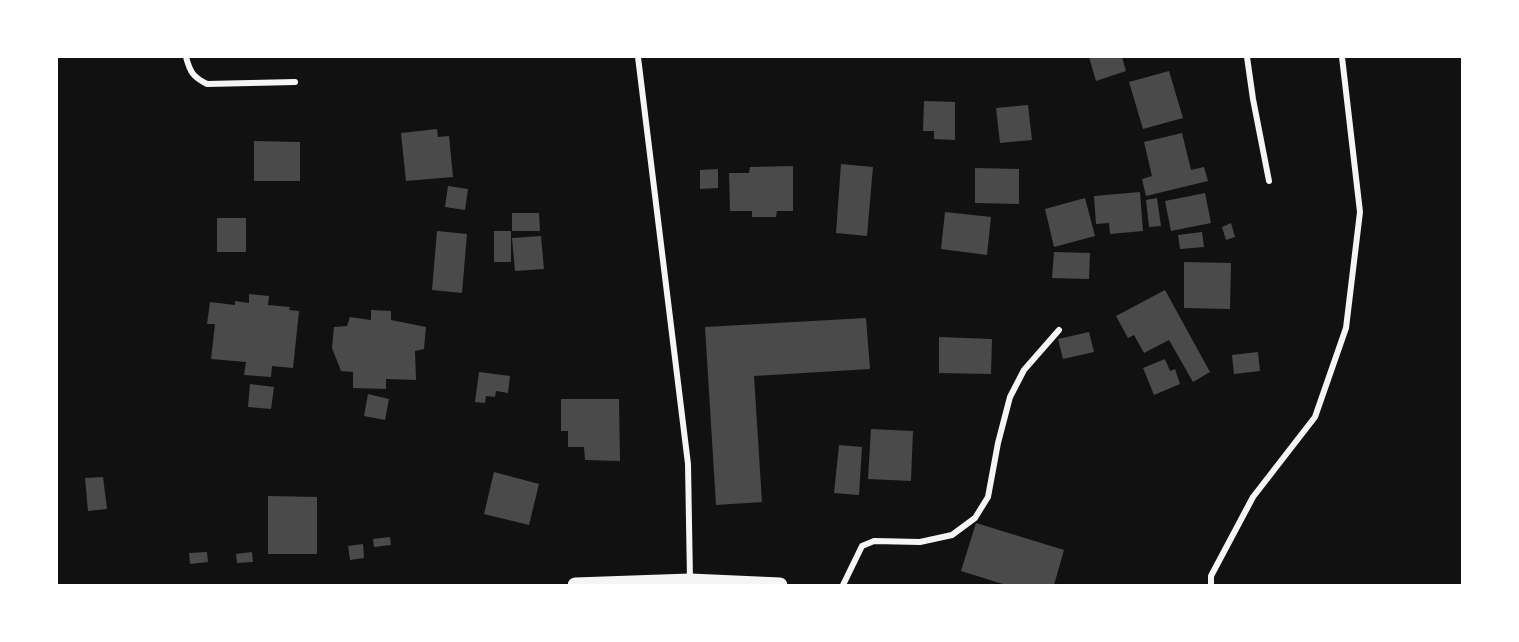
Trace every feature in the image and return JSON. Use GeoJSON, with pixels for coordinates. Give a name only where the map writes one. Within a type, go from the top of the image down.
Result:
{"type":"FeatureCollection","features":[{"type":"Feature","properties":{"kind":"main road"},"geometry":{"type":"LineString","coordinates":[[575,585],[690,581],[780,585]]}},
{"type":"Feature","properties":{"kind":"street"},"geometry":{"type":"LineString","coordinates":[[186,57],[188,67],[196,78],[207,84],[295,82]]}},
{"type":"Feature","properties":{"kind":"street"},"geometry":{"type":"LineString","coordinates":[[638,57],[688,464],[690,581]]}},
{"type":"Feature","properties":{"kind":"street"},"geometry":{"type":"LineString","coordinates":[[1247,57],[1269,182]]}},
{"type":"Feature","properties":{"kind":"street"},"geometry":{"type":"LineString","coordinates":[[1211,585],[1211,576],[1253,497],[1315,417],[1346,328],[1360,212],[1342,57]]}},
{"type":"Feature","properties":{"kind":"street"},"geometry":{"type":"LineString","coordinates":[[843,585],[862,546],[874,541],[920,542],[952,535],[975,518],[988,497],[998,443],[1010,397],[1024,370],[1059,330]]}},
{"type":"Feature","properties":{"kind":"building"},"geometry":{"type":"Polygon","coordinates":[[[1089,57],[1122,57],[1126,71],[1096,81],[1089,57]]]}},
{"type":"Feature","properties":{"kind":"building"},"geometry":{"type":"Polygon","coordinates":[[[1169,71],[1183,118],[1143,129],[1129,82],[1169,71]]]}},
{"type":"Feature","properties":{"kind":"building"},"geometry":{"type":"Polygon","coordinates":[[[924,101],[955,102],[955,140],[934,139],[934,131],[923,131],[924,101]]]}},
{"type":"Feature","properties":{"kind":"building"},"geometry":{"type":"Polygon","coordinates":[[[1028,105],[1032,140],[1000,143],[996,108],[1028,105]]]}},
{"type":"Feature","properties":{"kind":"building"},"geometry":{"type":"Polygon","coordinates":[[[437,129],[438,137],[449,136],[453,177],[406,181],[401,133],[437,129]]]}},
{"type":"Feature","properties":{"kind":"building"},"geometry":{"type":"Polygon","coordinates":[[[1182,133],[1191,170],[1204,167],[1208,181],[1146,196],[1142,179],[1152,176],[1144,142],[1182,133]]]}},
{"type":"Feature","properties":{"kind":"building"},"geometry":{"type":"Polygon","coordinates":[[[254,141],[300,142],[300,181],[254,181],[254,141]]]}},
{"type":"Feature","properties":{"kind":"building"},"geometry":{"type":"Polygon","coordinates":[[[841,164],[873,167],[867,236],[836,233],[841,164]]]}},
{"type":"Feature","properties":{"kind":"building"},"geometry":{"type":"Polygon","coordinates":[[[793,166],[793,211],[777,211],[776,217],[752,217],[752,211],[730,211],[729,173],[749,173],[750,167],[793,166]]]}},
{"type":"Feature","properties":{"kind":"building"},"geometry":{"type":"Polygon","coordinates":[[[975,168],[1019,169],[1019,204],[975,203],[975,168]]]}},
{"type":"Feature","properties":{"kind":"building"},"geometry":{"type":"Polygon","coordinates":[[[718,169],[718,188],[700,189],[700,170],[718,169]]]}},
{"type":"Feature","properties":{"kind":"building"},"geometry":{"type":"Polygon","coordinates":[[[448,186],[468,189],[465,210],[445,207],[448,186]]]}},
{"type":"Feature","properties":{"kind":"building"},"geometry":{"type":"Polygon","coordinates":[[[1140,192],[1143,231],[1110,234],[1109,223],[1096,224],[1094,196],[1140,192]]]}},
{"type":"Feature","properties":{"kind":"building"},"geometry":{"type":"Polygon","coordinates":[[[1205,193],[1211,223],[1171,231],[1165,201],[1205,193]]]}},
{"type":"Feature","properties":{"kind":"building"},"geometry":{"type":"Polygon","coordinates":[[[1085,198],[1095,236],[1054,247],[1045,209],[1085,198]]]}},
{"type":"Feature","properties":{"kind":"building"},"geometry":{"type":"Polygon","coordinates":[[[1157,198],[1161,226],[1149,227],[1146,200],[1157,198]]]}},
{"type":"Feature","properties":{"kind":"building"},"geometry":{"type":"Polygon","coordinates":[[[945,212],[991,217],[987,255],[941,249],[945,212]]]}},
{"type":"Feature","properties":{"kind":"building"},"geometry":{"type":"Polygon","coordinates":[[[512,213],[539,213],[540,231],[512,231],[512,213]]]}},
{"type":"Feature","properties":{"kind":"building"},"geometry":{"type":"Polygon","coordinates":[[[217,218],[246,218],[246,252],[217,252],[217,218]]]}},
{"type":"Feature","properties":{"kind":"building"},"geometry":{"type":"Polygon","coordinates":[[[1231,223],[1235,237],[1226,240],[1222,227],[1231,223]]]}},
{"type":"Feature","properties":{"kind":"building"},"geometry":{"type":"Polygon","coordinates":[[[437,231],[467,234],[462,293],[432,290],[437,231]]]}},
{"type":"Feature","properties":{"kind":"building"},"geometry":{"type":"Polygon","coordinates":[[[494,231],[511,231],[511,262],[494,262],[494,231]]]}},
{"type":"Feature","properties":{"kind":"building"},"geometry":{"type":"Polygon","coordinates":[[[1202,232],[1204,247],[1180,249],[1178,235],[1202,232]]]}},
{"type":"Feature","properties":{"kind":"building"},"geometry":{"type":"Polygon","coordinates":[[[541,236],[544,269],[515,271],[512,238],[541,236]]]}},
{"type":"Feature","properties":{"kind":"building"},"geometry":{"type":"Polygon","coordinates":[[[1054,252],[1090,253],[1089,279],[1052,278],[1054,252]]]}},
{"type":"Feature","properties":{"kind":"building"},"geometry":{"type":"Polygon","coordinates":[[[1184,262],[1231,263],[1230,309],[1184,308],[1184,262]]]}},
{"type":"Feature","properties":{"kind":"building"},"geometry":{"type":"Polygon","coordinates":[[[1165,290],[1210,372],[1193,382],[1169,340],[1144,353],[1134,335],[1128,338],[1116,316],[1165,290]]]}},
{"type":"Feature","properties":{"kind":"building"},"geometry":{"type":"Polygon","coordinates":[[[249,294],[269,296],[268,305],[290,307],[289,310],[299,311],[293,368],[272,366],[271,377],[244,375],[246,362],[211,359],[215,324],[207,324],[210,302],[235,305],[235,301],[249,303],[249,294]]]}},
{"type":"Feature","properties":{"kind":"building"},"geometry":{"type":"Polygon","coordinates":[[[371,310],[391,311],[391,320],[426,327],[424,349],[415,351],[416,380],[386,379],[386,389],[353,388],[353,372],[341,371],[332,348],[334,327],[347,326],[350,317],[371,320],[371,310]]]}},
{"type":"Feature","properties":{"kind":"building"},"geometry":{"type":"Polygon","coordinates":[[[866,318],[870,369],[754,376],[762,502],[716,505],[705,327],[866,318]]]}},
{"type":"Feature","properties":{"kind":"building"},"geometry":{"type":"Polygon","coordinates":[[[1089,332],[1094,352],[1063,359],[1058,339],[1089,332]]]}},
{"type":"Feature","properties":{"kind":"building"},"geometry":{"type":"Polygon","coordinates":[[[939,337],[992,339],[991,374],[939,373],[939,337]]]}},
{"type":"Feature","properties":{"kind":"building"},"geometry":{"type":"Polygon","coordinates":[[[1258,352],[1260,371],[1234,374],[1232,355],[1258,352]]]}},
{"type":"Feature","properties":{"kind":"building"},"geometry":{"type":"Polygon","coordinates":[[[1165,359],[1170,371],[1175,369],[1180,384],[1154,395],[1143,368],[1165,359]]]}},
{"type":"Feature","properties":{"kind":"building"},"geometry":{"type":"Polygon","coordinates":[[[479,372],[510,376],[508,393],[496,391],[495,397],[486,396],[485,403],[475,402],[479,372]]]}},
{"type":"Feature","properties":{"kind":"building"},"geometry":{"type":"Polygon","coordinates":[[[250,384],[274,387],[271,409],[248,407],[250,384]]]}},
{"type":"Feature","properties":{"kind":"building"},"geometry":{"type":"Polygon","coordinates":[[[368,394],[389,399],[385,420],[364,416],[368,394]]]}},
{"type":"Feature","properties":{"kind":"building"},"geometry":{"type":"Polygon","coordinates":[[[561,399],[619,399],[620,461],[585,460],[584,447],[568,447],[568,431],[561,431],[561,399]]]}},
{"type":"Feature","properties":{"kind":"building"},"geometry":{"type":"Polygon","coordinates":[[[871,429],[913,431],[911,481],[868,479],[871,429]]]}},
{"type":"Feature","properties":{"kind":"building"},"geometry":{"type":"Polygon","coordinates":[[[839,445],[862,447],[859,495],[834,493],[839,445]]]}},
{"type":"Feature","properties":{"kind":"building"},"geometry":{"type":"Polygon","coordinates":[[[494,472],[539,484],[529,525],[484,514],[494,472]]]}},
{"type":"Feature","properties":{"kind":"building"},"geometry":{"type":"Polygon","coordinates":[[[103,477],[107,509],[88,511],[85,478],[103,477]]]}},
{"type":"Feature","properties":{"kind":"building"},"geometry":{"type":"Polygon","coordinates":[[[268,496],[317,497],[317,554],[268,554],[268,496]]]}},
{"type":"Feature","properties":{"kind":"building"},"geometry":{"type":"Polygon","coordinates":[[[976,523],[1064,550],[1054,585],[1006,585],[961,571],[976,523]]]}},
{"type":"Feature","properties":{"kind":"building"},"geometry":{"type":"Polygon","coordinates":[[[390,537],[391,545],[374,547],[373,539],[390,537]]]}},
{"type":"Feature","properties":{"kind":"building"},"geometry":{"type":"Polygon","coordinates":[[[363,544],[364,558],[350,560],[348,546],[363,544]]]}},
{"type":"Feature","properties":{"kind":"building"},"geometry":{"type":"Polygon","coordinates":[[[207,552],[208,562],[190,564],[189,553],[207,552]]]}},
{"type":"Feature","properties":{"kind":"building"},"geometry":{"type":"Polygon","coordinates":[[[252,552],[253,562],[237,563],[236,554],[252,552]]]}}]}
